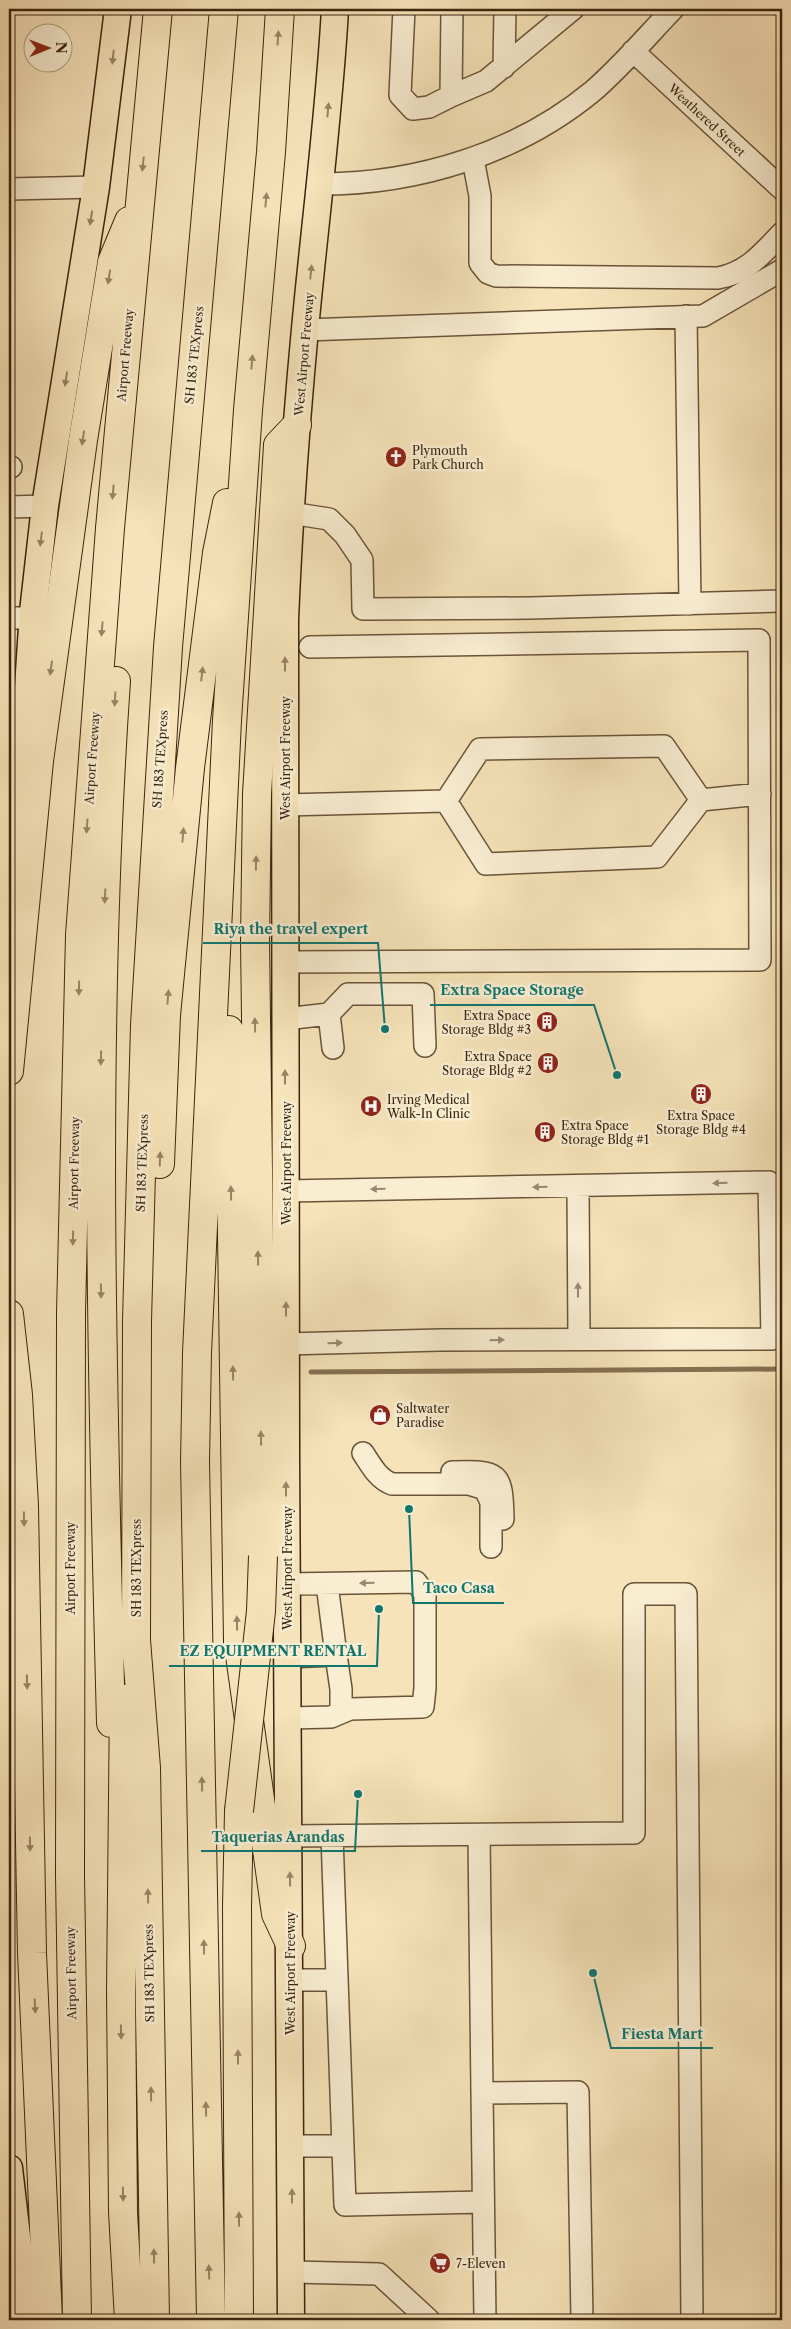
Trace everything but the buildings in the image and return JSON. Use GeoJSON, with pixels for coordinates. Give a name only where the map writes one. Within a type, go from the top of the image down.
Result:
{"type":"FeatureCollection","features":[{"type":"Feature","properties":{"kind":"highway","name":"Airport Freeway"},"geometry":{"type":"LineString","coordinates":[[77,2314],[70,1875],[71,1313],[80,935],[110,528],[158,9]]}},
{"type":"Feature","properties":{"kind":"highway","name":"SH 183 TEXpress"},"geometry":{"type":"LineString","coordinates":[[142,2313],[123,2212],[121,1991],[124,1777],[122,1278],[133,947],[149,676],[176,354],[197,163],[208,9]]}},
{"type":"Feature","properties":{"kind":"highway","name":"SH 183 TEXpress"},"geometry":{"type":"LineString","coordinates":[[142,2313],[146,1768],[136,1640],[137,1322],[145,1024],[168,647],[224,9]]}},
{"type":"Feature","properties":{"kind":"highway"},"geometry":{"type":"LineString","coordinates":[[210,2320],[195,1462],[197,1353],[227,720],[248,410],[271,152],[280,9]]}},
{"type":"Feature","properties":{"kind":"highway"},"geometry":{"type":"LineString","coordinates":[[9,1071],[39,761],[83,440],[112,262],[139,200]]}},
{"type":"Feature","properties":{"kind":"highway"},"geometry":{"type":"LineString","coordinates":[[146,1768],[150,1637],[154,1318],[166,1014],[190,768],[217,553],[248,410]]}},
{"type":"Feature","properties":{"kind":"highway"},"geometry":{"type":"LineString","coordinates":[[239,2320],[237,1935],[239,1811],[261,1611],[263,1556],[254,940],[257,794],[278,445],[297,425]]}},
{"type":"Feature","properties":{"kind":"highway"},"geometry":{"type":"LineString","coordinates":[[110,528],[121,610],[105,909],[100,1238],[112,1778],[121,1991]]}},
{"type":"Feature","properties":{"kind":"highway"},"geometry":{"type":"LineString","coordinates":[[218,923],[229,967],[238,1641],[276,1914],[291,1946]]}},
{"type":"Feature","properties":{"kind":"highway"},"geometry":{"type":"LineString","coordinates":[[9,1314],[18,1395],[24,1506],[32,1953],[48,2315]]}},
{"type":"Feature","properties":{"kind":"main road"},"geometry":{"type":"LineString","coordinates":[[9,1065],[20,803],[20,618],[45,506],[96,187],[118,9]]}},
{"type":"Feature","properties":{"kind":"main road","name":"West Airport Freeway"},"geometry":{"type":"LineString","coordinates":[[293,2318],[287,1584],[286,1191],[288,1159],[285,1019],[285,620],[290,514],[297,425],[321,184],[334,9]]}},
{"type":"Feature","properties":{"kind":"main road"},"geometry":{"type":"LineString","coordinates":[[9,2168],[19,2254],[22,2320]]}},
{"type":"Feature","properties":{"kind":"street"},"geometry":{"type":"LineString","coordinates":[[404,9],[400,95],[413,109],[420,110],[486,82],[573,9]]}},
{"type":"Feature","properties":{"kind":"street"},"geometry":{"type":"LineString","coordinates":[[451,96],[452,9]]}},
{"type":"Feature","properties":{"kind":"street"},"geometry":{"type":"LineString","coordinates":[[504,67],[505,9]]}},
{"type":"Feature","properties":{"kind":"street"},"geometry":{"type":"LineString","coordinates":[[321,184],[381,180],[454,166],[532,132],[560,115],[593,90],[673,9]]}},
{"type":"Feature","properties":{"kind":"street","name":"Weathered Street"},"geometry":{"type":"LineString","coordinates":[[632,51],[782,189]]}},
{"type":"Feature","properties":{"kind":"street"},"geometry":{"type":"LineString","coordinates":[[473,159],[480,196],[480,263],[488,273],[496,276],[718,278],[738,272],[752,264],[782,233]]}},
{"type":"Feature","properties":{"kind":"street"},"geometry":{"type":"LineString","coordinates":[[9,189],[96,187]]}},
{"type":"Feature","properties":{"kind":"street"},"geometry":{"type":"LineString","coordinates":[[305,330],[703,316],[782,270]]}},
{"type":"Feature","properties":{"kind":"street"},"geometry":{"type":"LineString","coordinates":[[686,316],[690,604]]}},
{"type":"Feature","properties":{"kind":"street"},"geometry":{"type":"LineString","coordinates":[[9,507],[45,506]]}},
{"type":"Feature","properties":{"kind":"street"},"geometry":{"type":"LineString","coordinates":[[290,514],[329,520],[346,535],[362,560],[363,609],[531,608],[782,601]]}},
{"type":"Feature","properties":{"kind":"street"},"geometry":{"type":"LineString","coordinates":[[285,962],[760,960],[759,640],[310,647]]}},
{"type":"Feature","properties":{"kind":"street"},"geometry":{"type":"LineString","coordinates":[[446,800],[480,749],[664,746],[701,800]]}},
{"type":"Feature","properties":{"kind":"street"},"geometry":{"type":"LineString","coordinates":[[446,800],[486,864],[657,857],[701,800],[760,794]]}},
{"type":"Feature","properties":{"kind":"street"},"geometry":{"type":"LineString","coordinates":[[285,805],[446,800]]}},
{"type":"Feature","properties":{"kind":"street"},"geometry":{"type":"LineString","coordinates":[[285,1019],[330,1014],[348,994],[423,994],[424,1046]]}},
{"type":"Feature","properties":{"kind":"street"},"geometry":{"type":"LineString","coordinates":[[330,1014],[333,1048]]}},
{"type":"Feature","properties":{"kind":"street"},"geometry":{"type":"LineString","coordinates":[[286,1191],[769,1182],[772,1339],[579,1339],[286,1344]]}},
{"type":"Feature","properties":{"kind":"street"},"geometry":{"type":"LineString","coordinates":[[578,1187],[579,1339]]}},
{"type":"Feature","properties":{"kind":"street"},"geometry":{"type":"LineString","coordinates":[[363,1452],[374,1470],[393,1473],[478,1471],[489,1473],[498,1478],[502,1487],[497,1547]]}},
{"type":"Feature","properties":{"kind":"street"},"geometry":{"type":"LineString","coordinates":[[287,1584],[416,1582],[425,1594],[426,1688],[423,1707],[378,1706],[350,1709],[331,1717],[289,1718]]}},
{"type":"Feature","properties":{"kind":"street"},"geometry":{"type":"LineString","coordinates":[[327,1584],[341,1689],[341,1712]]}},
{"type":"Feature","properties":{"kind":"street"},"geometry":{"type":"LineString","coordinates":[[290,1836],[634,1834],[634,1594],[686,1594],[692,2320]]}},
{"type":"Feature","properties":{"kind":"street"},"geometry":{"type":"LineString","coordinates":[[288,1657],[336,1655]]}},
{"type":"Feature","properties":{"kind":"street"},"geometry":{"type":"LineString","coordinates":[[478,1835],[485,2320]]}},
{"type":"Feature","properties":{"kind":"street"},"geometry":{"type":"LineString","coordinates":[[332,1836],[345,2205],[483,2202]]}},
{"type":"Feature","properties":{"kind":"street"},"geometry":{"type":"LineString","coordinates":[[290,1980],[337,1980]]}},
{"type":"Feature","properties":{"kind":"street"},"geometry":{"type":"LineString","coordinates":[[482,2093],[578,2092],[582,2320]]}},
{"type":"Feature","properties":{"kind":"street"},"geometry":{"type":"LineString","coordinates":[[292,2146],[343,2146]]}},
{"type":"Feature","properties":{"kind":"street"},"geometry":{"type":"LineString","coordinates":[[292,2272],[379,2274],[429,2320]]}},
{"type":"Feature","properties":{"kind":"waterway"},"geometry":{"type":"LineString","coordinates":[[311,1372],[782,1369]]}},
{"type":"Feature","properties":{"kind":"place","name":"Plymouth Park Church"},"geometry":{"type":"Point","coordinates":[396,457]}},
{"type":"Feature","properties":{"kind":"place","name":"Extra Space Storage Bldg #3"},"geometry":{"type":"Point","coordinates":[547,1022]}},
{"type":"Feature","properties":{"kind":"place","name":"Riya the travel expert"},"geometry":{"type":"Point","coordinates":[385,1029]}},
{"type":"Feature","properties":{"kind":"place","name":"Extra Space Storage Bldg #2"},"geometry":{"type":"Point","coordinates":[548,1063]}},
{"type":"Feature","properties":{"kind":"place","name":"Extra Space Storage"},"geometry":{"type":"Point","coordinates":[617,1075]}},
{"type":"Feature","properties":{"kind":"place","name":"Extra Space Storage Bldg #4"},"geometry":{"type":"Point","coordinates":[701,1094]}},
{"type":"Feature","properties":{"kind":"place","name":"Irving Medical Walk-In Clinic"},"geometry":{"type":"Point","coordinates":[371,1106]}},
{"type":"Feature","properties":{"kind":"place","name":"Extra Space Storage Bldg #1"},"geometry":{"type":"Point","coordinates":[545,1132]}},
{"type":"Feature","properties":{"kind":"place","name":"Saltwater Paradise"},"geometry":{"type":"Point","coordinates":[380,1415]}},
{"type":"Feature","properties":{"kind":"place","name":"Taco Casa"},"geometry":{"type":"Point","coordinates":[409,1509]}},
{"type":"Feature","properties":{"kind":"place","name":"EZ EQUIPMENT RENTAL"},"geometry":{"type":"Point","coordinates":[379,1609]}},
{"type":"Feature","properties":{"kind":"place","name":"Taquerias Arandas"},"geometry":{"type":"Point","coordinates":[358,1794]}},
{"type":"Feature","properties":{"kind":"place","name":"Fiesta Mart"},"geometry":{"type":"Point","coordinates":[593,1973]}},
{"type":"Feature","properties":{"kind":"place","name":"7-Eleven"},"geometry":{"type":"Point","coordinates":[440,2263]}}]}
